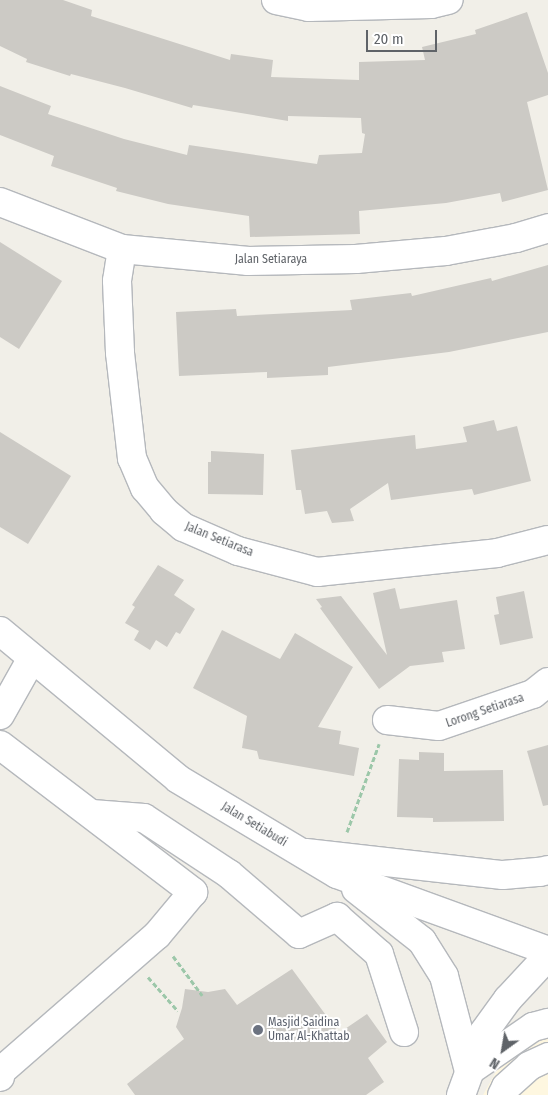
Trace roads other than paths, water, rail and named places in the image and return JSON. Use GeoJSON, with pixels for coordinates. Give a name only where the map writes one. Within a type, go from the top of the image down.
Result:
{"type":"FeatureCollection","features":[{"type":"Feature","properties":{"kind":"street"},"geometry":{"type":"LineString","coordinates":[[276,0],[309,7],[431,4],[449,0]]}},
{"type":"Feature","properties":{"kind":"street","name":"Jalan Setiaraya"},"geometry":{"type":"LineString","coordinates":[[0,202],[122,249],[248,261],[356,259],[446,250],[516,238],[548,228]]}},
{"type":"Feature","properties":{"kind":"street","name":"Jalan Setiarasa"},"geometry":{"type":"LineString","coordinates":[[122,249],[117,281],[120,353],[132,458],[145,488],[164,511],[183,527],[238,550],[317,572],[497,554],[548,540]]}},
{"type":"Feature","properties":{"kind":"street","name":"Jalan Setiabudi"},"geometry":{"type":"LineString","coordinates":[[0,631],[178,780],[300,852],[338,865],[548,951]]}},
{"type":"Feature","properties":{"kind":"street"},"geometry":{"type":"LineString","coordinates":[[0,715],[32,658]]}},
{"type":"Feature","properties":{"kind":"street","name":"Lorong Setiarasa"},"geometry":{"type":"LineString","coordinates":[[387,720],[440,726],[533,694],[548,682]]}},
{"type":"Feature","properties":{"kind":"street"},"geometry":{"type":"LineString","coordinates":[[0,745],[193,892],[157,936],[1,1071],[0,1077]]}},
{"type":"Feature","properties":{"kind":"street"},"geometry":{"type":"LineString","coordinates":[[92,814],[144,818],[229,874],[299,934],[337,918],[379,954],[404,1032]]}},
{"type":"Feature","properties":{"kind":"street"},"geometry":{"type":"LineString","coordinates":[[338,865],[503,875],[548,870]]}},
{"type":"Feature","properties":{"kind":"street"},"geometry":{"type":"LineString","coordinates":[[338,865],[422,941],[444,976],[464,1083]]}},
{"type":"Feature","properties":{"kind":"street"},"geometry":{"type":"LineString","coordinates":[[464,1083],[484,1032],[508,999],[548,956]]}},
{"type":"Feature","properties":{"kind":"street"},"geometry":{"type":"LineString","coordinates":[[464,1083],[533,1027],[548,1024]]}},
{"type":"Feature","properties":{"kind":"street"},"geometry":{"type":"LineString","coordinates":[[502,1095],[506,1087],[529,1066],[548,1057]]}},
{"type":"Feature","properties":{"kind":"place","name":"Masjid Saidina Umar Al-Khattab"},"geometry":{"type":"Point","coordinates":[258,1030]}}]}
